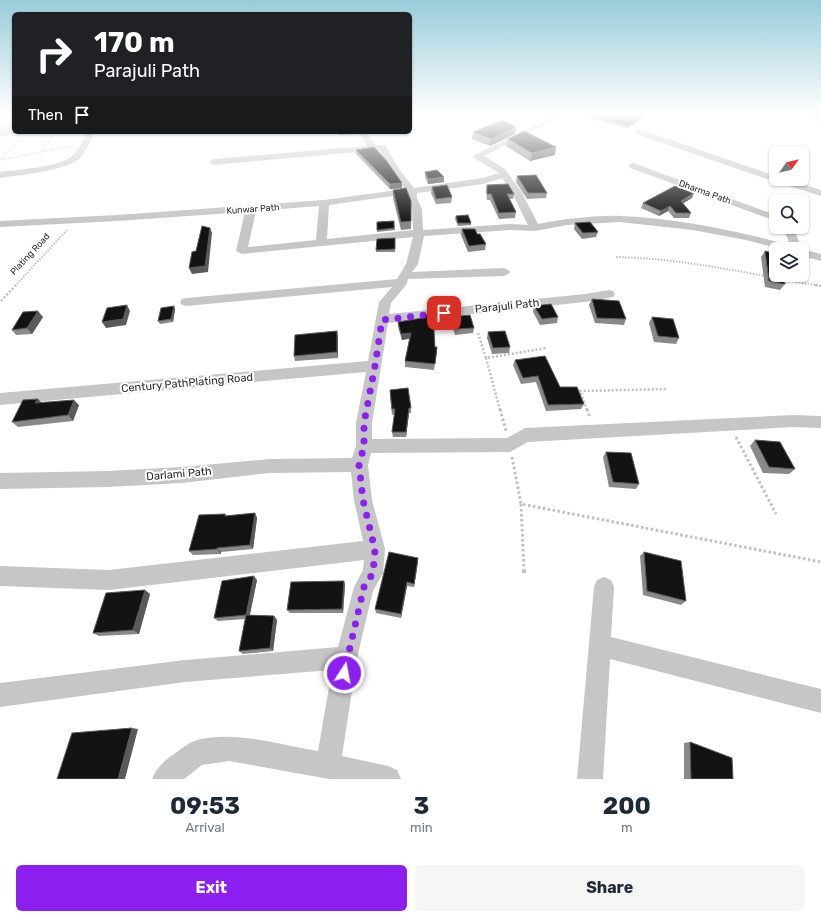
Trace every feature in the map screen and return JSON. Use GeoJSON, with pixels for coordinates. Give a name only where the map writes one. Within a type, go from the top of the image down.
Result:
{"type":"FeatureCollection","features":[{"type":"Feature","properties":{"kind":"street"},"geometry":{"type":"LineString","coordinates":[[0,175],[66,162],[76,157],[79,151]]}},
{"type":"Feature","properties":{"kind":"street"},"geometry":{"type":"LineString","coordinates":[[213,162],[334,151]]}},
{"type":"Feature","properties":{"kind":"street"},"geometry":{"type":"LineString","coordinates":[[328,766],[346,658],[364,587],[373,573],[375,550],[363,500],[359,465],[364,446],[364,423],[385,302],[403,279],[412,264],[419,233],[417,226],[418,209],[412,198],[412,191],[395,170],[384,151]]}},
{"type":"Feature","properties":{"kind":"street"},"geometry":{"type":"LineString","coordinates":[[489,151],[477,156],[502,171],[516,191],[535,228]]}},
{"type":"Feature","properties":{"kind":"street"},"geometry":{"type":"LineString","coordinates":[[696,151],[769,176]]}},
{"type":"Feature","properties":{"kind":"street","name":"Dharma Path"},"geometry":{"type":"LineString","coordinates":[[633,166],[769,215]]}},
{"type":"Feature","properties":{"kind":"street","name":"Kunwar Path"},"geometry":{"type":"LineString","coordinates":[[0,224],[75,221],[324,203],[483,181],[504,174]]}},
{"type":"Feature","properties":{"kind":"street"},"geometry":{"type":"LineString","coordinates":[[799,186],[821,193]]}},
{"type":"Feature","properties":{"kind":"street"},"geometry":{"type":"LineString","coordinates":[[321,243],[324,203]]}},
{"type":"Feature","properties":{"kind":"street"},"geometry":{"type":"LineString","coordinates":[[251,209],[242,251],[419,233],[511,227],[535,228],[567,222],[620,219],[693,226],[769,243]]}},
{"type":"Feature","properties":{"kind":"street"},"geometry":{"type":"LineString","coordinates":[[809,254],[821,258]]}},
{"type":"Feature","properties":{"kind":"street"},"geometry":{"type":"LineString","coordinates":[[186,302],[403,279],[504,272]]}},
{"type":"Feature","properties":{"kind":"street","name":"Parajuli Path"},"geometry":{"type":"LineString","coordinates":[[382,320],[585,298],[609,294]]}},
{"type":"Feature","properties":{"kind":"street","name":"Century PathPlating Road"},"geometry":{"type":"LineString","coordinates":[[0,399],[375,366]]}},
{"type":"Feature","properties":{"kind":"street"},"geometry":{"type":"LineString","coordinates":[[364,446],[510,445],[525,436],[729,424],[793,421],[821,422]]}},
{"type":"Feature","properties":{"kind":"street","name":"Darlami Path"},"geometry":{"type":"LineString","coordinates":[[0,481],[116,479],[182,475],[270,466],[359,465]]}},
{"type":"Feature","properties":{"kind":"street"},"geometry":{"type":"LineString","coordinates":[[0,576],[109,580],[375,550]]}},
{"type":"Feature","properties":{"kind":"street"},"geometry":{"type":"LineString","coordinates":[[590,779],[604,587]]}},
{"type":"Feature","properties":{"kind":"street"},"geometry":{"type":"LineString","coordinates":[[600,645],[821,701]]}},
{"type":"Feature","properties":{"kind":"street"},"geometry":{"type":"LineString","coordinates":[[0,695],[185,672],[346,658]]}},
{"type":"Feature","properties":{"kind":"street"},"geometry":{"type":"LineString","coordinates":[[165,779],[179,766],[197,753],[229,748],[328,766],[388,779]]}},
{"type":"Feature","properties":{"kind":"path"},"geometry":{"type":"LineString","coordinates":[[0,160],[8,151]]}},
{"type":"Feature","properties":{"kind":"path"},"geometry":{"type":"LineString","coordinates":[[0,160],[50,151]]}},
{"type":"Feature","properties":{"kind":"path","name":"Plating Road"},"geometry":{"type":"LineString","coordinates":[[1,301],[75,221]]}},
{"type":"Feature","properties":{"kind":"path"},"geometry":{"type":"LineString","coordinates":[[616,257],[651,258],[689,262],[769,277]]}},
{"type":"Feature","properties":{"kind":"path"},"geometry":{"type":"LineString","coordinates":[[799,282],[821,286]]}},
{"type":"Feature","properties":{"kind":"path"},"geometry":{"type":"LineString","coordinates":[[478,332],[510,445],[521,504],[524,574]]}},
{"type":"Feature","properties":{"kind":"path"},"geometry":{"type":"LineString","coordinates":[[486,358],[548,348]]}},
{"type":"Feature","properties":{"kind":"path"},"geometry":{"type":"LineString","coordinates":[[595,432],[580,391],[666,389]]}},
{"type":"Feature","properties":{"kind":"path"},"geometry":{"type":"LineString","coordinates":[[729,424],[776,514]]}},
{"type":"Feature","properties":{"kind":"path"},"geometry":{"type":"LineString","coordinates":[[521,504],[821,562]]}},
{"type":"Feature","properties":{"kind":"building"},"geometry":{"type":"Polygon","coordinates":[[[357,151],[378,151],[402,183],[390,184],[357,151]]]}},
{"type":"Feature","properties":{"kind":"building"},"geometry":{"type":"Polygon","coordinates":[[[437,170],[444,177],[428,179],[425,172],[437,170]]]}},
{"type":"Feature","properties":{"kind":"building"},"geometry":{"type":"Polygon","coordinates":[[[536,175],[547,193],[528,193],[517,176],[536,175]]]}},
{"type":"Feature","properties":{"kind":"building"},"geometry":{"type":"Polygon","coordinates":[[[508,184],[514,194],[507,194],[516,212],[499,213],[491,194],[487,194],[487,185],[508,184]]]}},
{"type":"Feature","properties":{"kind":"building"},"geometry":{"type":"Polygon","coordinates":[[[447,185],[452,197],[436,199],[432,187],[447,185]]]}},
{"type":"Feature","properties":{"kind":"building"},"geometry":{"type":"Polygon","coordinates":[[[675,186],[694,193],[681,201],[691,213],[676,213],[670,206],[661,211],[643,203],[675,186]]]}},
{"type":"Feature","properties":{"kind":"building"},"geometry":{"type":"Polygon","coordinates":[[[406,188],[411,201],[411,221],[401,222],[393,190],[406,188]]]}},
{"type":"Feature","properties":{"kind":"building"},"geometry":{"type":"Polygon","coordinates":[[[468,215],[471,223],[458,223],[456,216],[468,215]]]}},
{"type":"Feature","properties":{"kind":"building"},"geometry":{"type":"Polygon","coordinates":[[[394,221],[394,228],[377,230],[377,222],[394,221]]]}},
{"type":"Feature","properties":{"kind":"building"},"geometry":{"type":"Polygon","coordinates":[[[590,222],[598,232],[583,233],[575,223],[590,222]]]}},
{"type":"Feature","properties":{"kind":"building"},"geometry":{"type":"Polygon","coordinates":[[[202,226],[210,228],[205,266],[189,268],[192,252],[196,251],[202,226]]]}},
{"type":"Feature","properties":{"kind":"building"},"geometry":{"type":"Polygon","coordinates":[[[462,229],[475,229],[477,234],[480,234],[486,244],[469,246],[462,229]]]}},
{"type":"Feature","properties":{"kind":"building"},"geometry":{"type":"Polygon","coordinates":[[[395,238],[395,249],[376,250],[377,239],[395,238]]]}},
{"type":"Feature","properties":{"kind":"building"},"geometry":{"type":"Polygon","coordinates":[[[765,251],[769,252],[769,281],[765,251]]]}},
{"type":"Feature","properties":{"kind":"building"},"geometry":{"type":"Polygon","coordinates":[[[774,282],[785,282],[785,284],[774,282]]]}},
{"type":"Feature","properties":{"kind":"building"},"geometry":{"type":"Polygon","coordinates":[[[592,299],[619,301],[626,319],[597,318],[592,299]]]}},
{"type":"Feature","properties":{"kind":"building"},"geometry":{"type":"Polygon","coordinates":[[[551,304],[558,317],[542,319],[534,306],[551,304]]]}},
{"type":"Feature","properties":{"kind":"building"},"geometry":{"type":"Polygon","coordinates":[[[127,305],[123,319],[102,322],[107,308],[127,305]]]}},
{"type":"Feature","properties":{"kind":"building"},"geometry":{"type":"Polygon","coordinates":[[[174,306],[171,319],[158,321],[161,308],[174,306]]]}},
{"type":"Feature","properties":{"kind":"building"},"geometry":{"type":"Polygon","coordinates":[[[38,311],[27,328],[12,330],[23,312],[38,311]]]}},
{"type":"Feature","properties":{"kind":"building"},"geometry":{"type":"Polygon","coordinates":[[[433,314],[435,347],[437,347],[435,364],[405,361],[411,333],[401,334],[398,322],[422,318],[421,315],[433,314]]]}},
{"type":"Feature","properties":{"kind":"building"},"geometry":{"type":"Polygon","coordinates":[[[470,315],[474,328],[455,329],[451,317],[470,315]]]}},
{"type":"Feature","properties":{"kind":"building"},"geometry":{"type":"Polygon","coordinates":[[[652,317],[673,319],[679,338],[658,336],[652,317]]]}},
{"type":"Feature","properties":{"kind":"building"},"geometry":{"type":"Polygon","coordinates":[[[337,331],[337,352],[294,356],[295,335],[337,331]]]}},
{"type":"Feature","properties":{"kind":"building"},"geometry":{"type":"Polygon","coordinates":[[[505,331],[510,347],[493,348],[488,332],[505,331]]]}},
{"type":"Feature","properties":{"kind":"building"},"geometry":{"type":"Polygon","coordinates":[[[545,356],[560,387],[577,387],[584,404],[548,405],[538,376],[523,378],[515,360],[545,356]]]}},
{"type":"Feature","properties":{"kind":"building"},"geometry":{"type":"Polygon","coordinates":[[[408,388],[411,408],[409,408],[406,432],[392,432],[395,409],[392,409],[390,390],[408,388]]]}},
{"type":"Feature","properties":{"kind":"building"},"geometry":{"type":"Polygon","coordinates":[[[38,399],[35,403],[74,400],[68,415],[12,422],[23,400],[38,399]]]}},
{"type":"Feature","properties":{"kind":"building"},"geometry":{"type":"Polygon","coordinates":[[[755,440],[780,442],[795,469],[769,467],[755,440]]]}},
{"type":"Feature","properties":{"kind":"building"},"geometry":{"type":"Polygon","coordinates":[[[606,452],[631,453],[639,484],[613,482],[606,452]]]}},
{"type":"Feature","properties":{"kind":"building"},"geometry":{"type":"Polygon","coordinates":[[[255,513],[250,545],[189,551],[199,515],[225,514],[225,516],[255,513]]]}},
{"type":"Feature","properties":{"kind":"building"},"geometry":{"type":"Polygon","coordinates":[[[389,552],[418,558],[414,584],[407,582],[401,614],[375,609],[389,552]]]}},
{"type":"Feature","properties":{"kind":"building"},"geometry":{"type":"Polygon","coordinates":[[[644,552],[681,561],[686,601],[647,591],[644,552]]]}},
{"type":"Feature","properties":{"kind":"building"},"geometry":{"type":"Polygon","coordinates":[[[254,576],[246,615],[214,618],[222,581],[254,576]]]}},
{"type":"Feature","properties":{"kind":"building"},"geometry":{"type":"Polygon","coordinates":[[[344,581],[342,609],[287,610],[291,582],[344,581]]]}},
{"type":"Feature","properties":{"kind":"building"},"geometry":{"type":"Polygon","coordinates":[[[145,590],[133,630],[93,633],[106,593],[145,590]]]}},
{"type":"Feature","properties":{"kind":"building"},"geometry":{"type":"Polygon","coordinates":[[[246,615],[274,616],[270,648],[239,651],[246,615]]]}},
{"type":"Feature","properties":{"kind":"building"},"geometry":{"type":"Polygon","coordinates":[[[132,728],[118,779],[57,779],[72,733],[132,728]]]}},
{"type":"Feature","properties":{"kind":"building"},"geometry":{"type":"Polygon","coordinates":[[[690,742],[732,758],[733,779],[691,779],[690,742]]]}},
{"type":"Feature","properties":{"kind":"route"},"geometry":{"type":"LineString","coordinates":[[344,673],[346,658],[364,587],[373,573],[375,550],[363,500],[359,465],[364,446],[364,423],[382,320],[444,313]]}}]}
